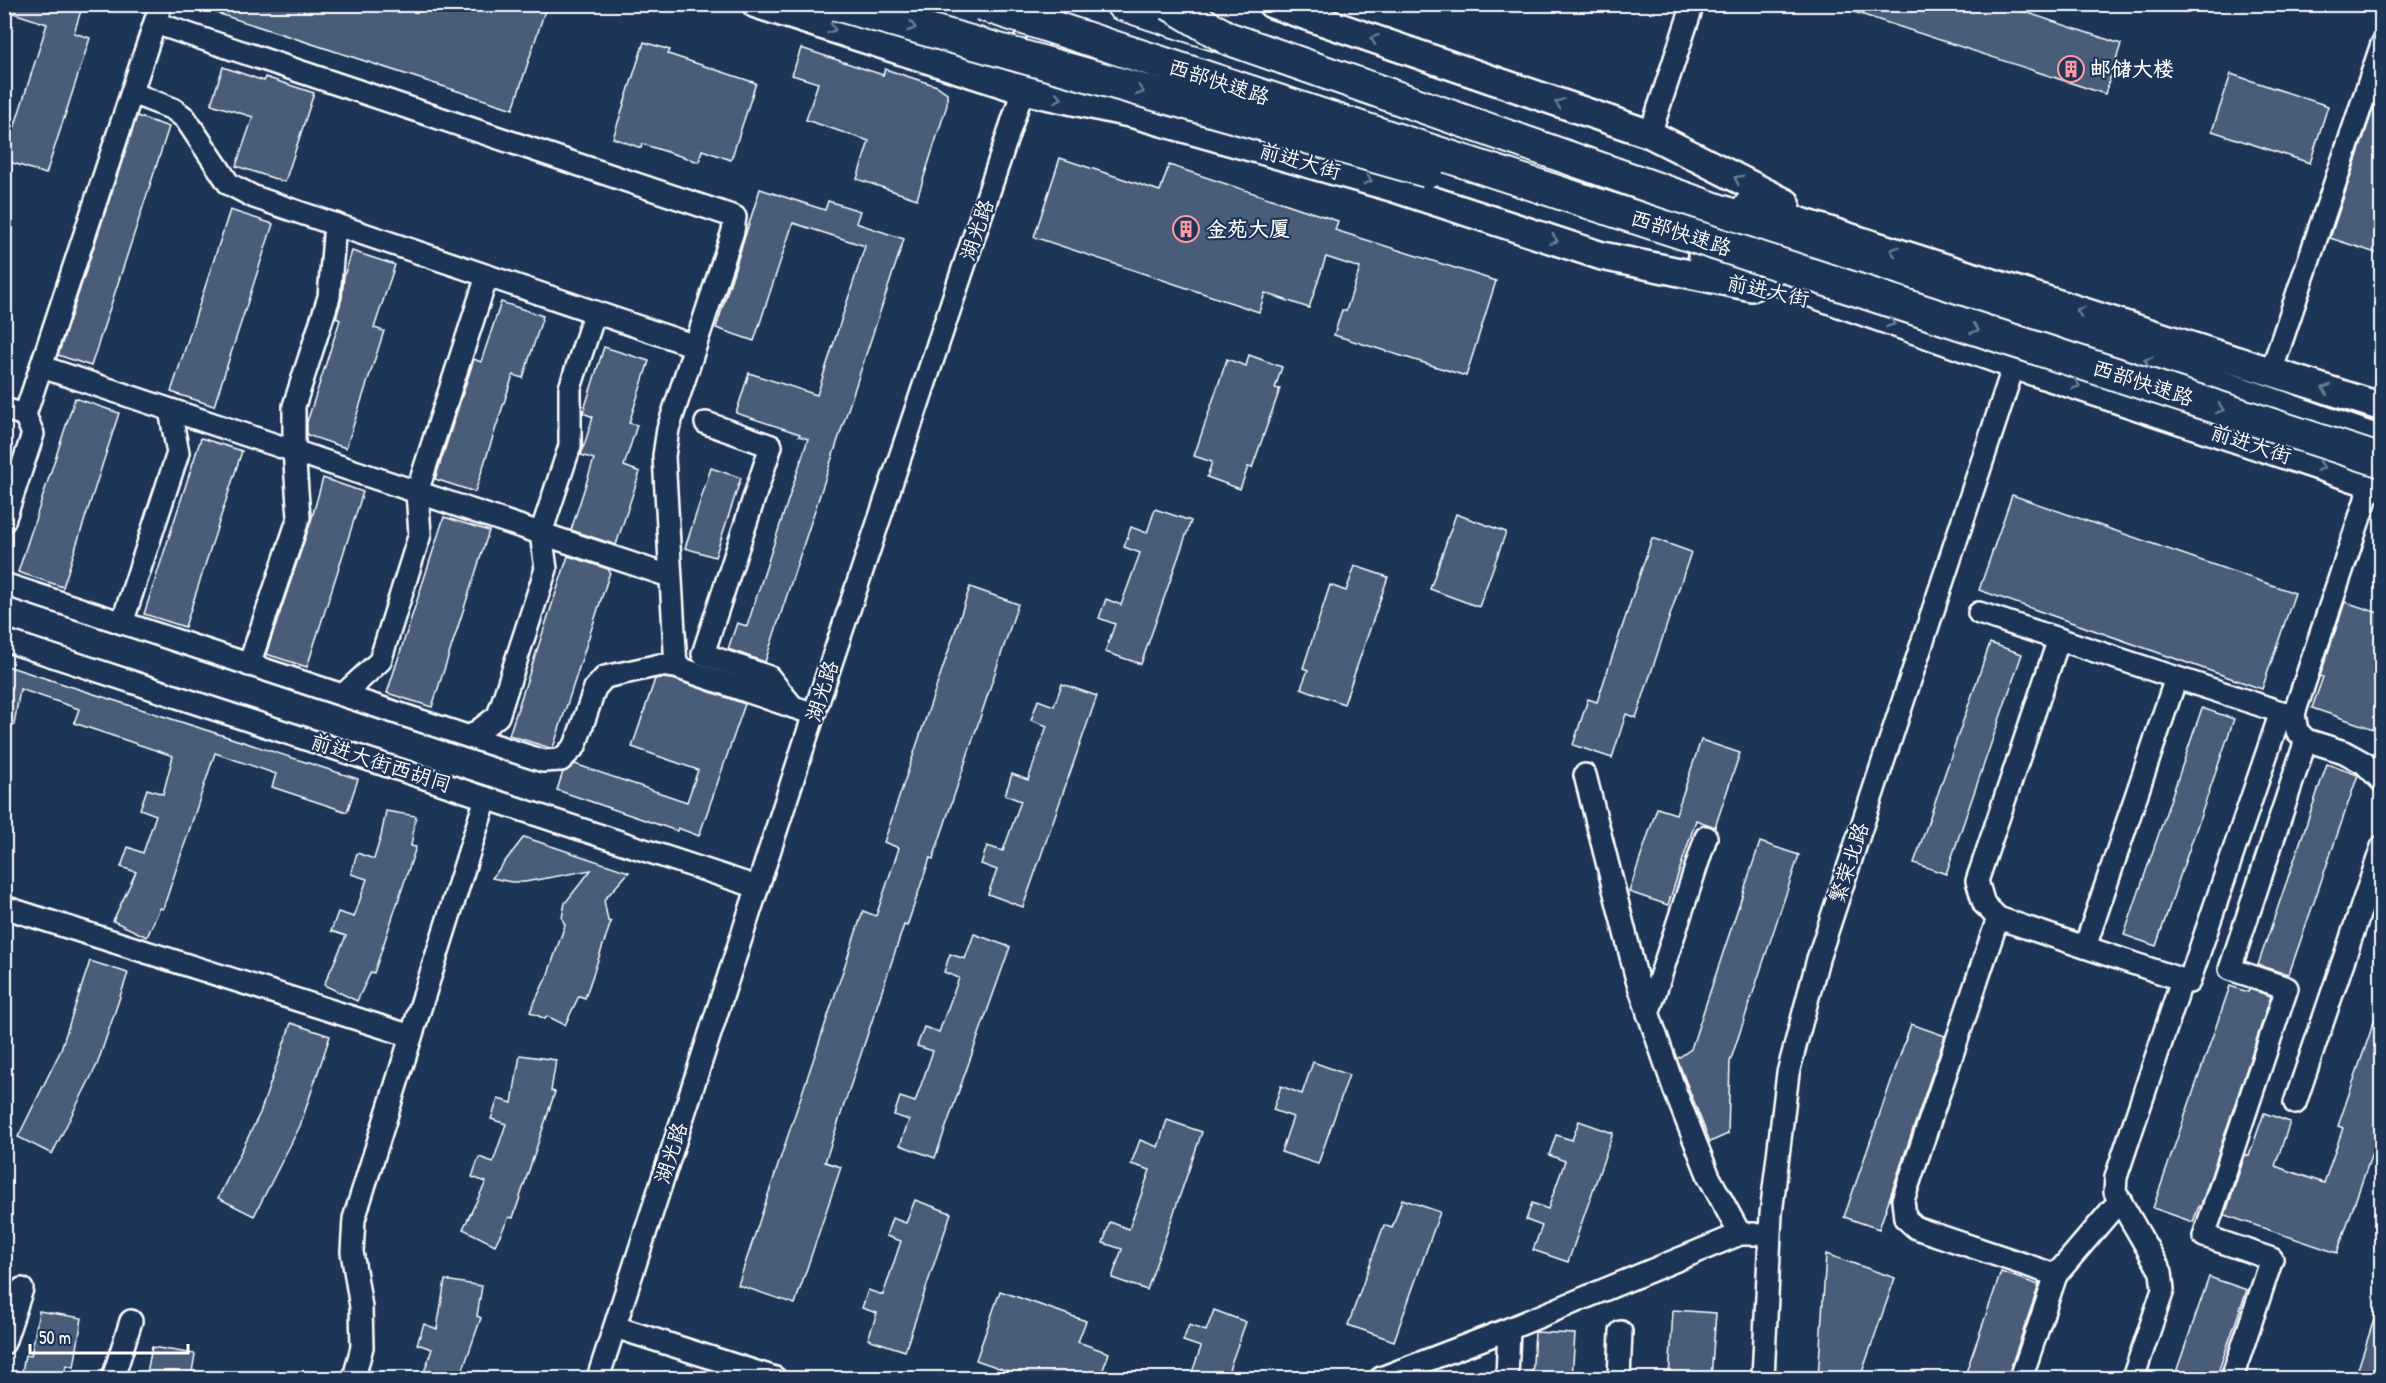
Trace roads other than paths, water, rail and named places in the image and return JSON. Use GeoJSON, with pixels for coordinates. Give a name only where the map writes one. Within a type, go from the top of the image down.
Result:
{"type":"FeatureCollection","features":[{"type":"Feature","properties":{"kind":"highway"},"geometry":{"type":"LineString","coordinates":[[836,4],[1478,186],[1698,238]]}},
{"type":"Feature","properties":{"kind":"highway","name":"西部快速路"},"geometry":{"type":"LineString","coordinates":[[981,4],[1698,238],[2378,477]]}},
{"type":"Feature","properties":{"kind":"highway","name":"西部快速路"},"geometry":{"type":"LineString","coordinates":[[1122,4],[1227,38],[2382,443]]}},
{"type":"Feature","properties":{"kind":"highway"},"geometry":{"type":"LineString","coordinates":[[1170,4],[1227,38]]}},
{"type":"Feature","properties":{"kind":"main road","name":"前进大街"},"geometry":{"type":"LineString","coordinates":[[756,4],[1023,90],[1134,114],[1391,187],[1602,256],[1847,307]]}},
{"type":"Feature","properties":{"kind":"main road","name":"前进大街"},"geometry":{"type":"LineString","coordinates":[[940,4],[1622,225],[2014,365],[2378,477]]}},
{"type":"Feature","properties":{"kind":"main road"},"geometry":{"type":"LineString","coordinates":[[1151,4],[1622,165],[2382,407]]}},
{"type":"Feature","properties":{"kind":"main road"},"geometry":{"type":"LineString","coordinates":[[1272,4],[1650,134],[1865,242]]}},
{"type":"Feature","properties":{"kind":"street","name":"湖光路"},"geometry":{"type":"LineString","coordinates":[[598,1378],[757,886],[1023,90],[1049,4]]}},
{"type":"Feature","properties":{"kind":"street"},"geometry":{"type":"LineString","coordinates":[[1650,134],[1693,4]]}},
{"type":"Feature","properties":{"kind":"street"},"geometry":{"type":"LineString","coordinates":[[4,521],[33,434],[25,415],[158,14],[735,217],[733,231],[668,429],[664,456],[669,576],[676,667]]}},
{"type":"Feature","properties":{"kind":"street"},"geometry":{"type":"LineString","coordinates":[[2271,372],[2375,89],[2382,44]]}},
{"type":"Feature","properties":{"kind":"street"},"geometry":{"type":"LineString","coordinates":[[132,93],[173,109],[185,118],[230,184],[254,197],[695,346]]}},
{"type":"Feature","properties":{"kind":"street"},"geometry":{"type":"LineString","coordinates":[[249,664],[298,517],[294,406],[329,297],[335,224]]}},
{"type":"Feature","properties":{"kind":"street"},"geometry":{"type":"LineString","coordinates":[[343,695],[380,661],[420,534],[417,492],[487,276]]}},
{"type":"Feature","properties":{"kind":"street"},"geometry":{"type":"LineString","coordinates":[[470,737],[498,716],[546,569],[541,534],[570,446],[570,388],[596,312]]}},
{"type":"Feature","properties":{"kind":"street","name":"繁荣北路"},"geometry":{"type":"LineString","coordinates":[[1763,1378],[1770,1235],[1788,1073],[1818,959],[2014,365]]}},
{"type":"Feature","properties":{"kind":"street"},"geometry":{"type":"LineString","coordinates":[[42,367],[669,576]]}},
{"type":"Feature","properties":{"kind":"street"},"geometry":{"type":"LineString","coordinates":[[4,409],[25,415]]}},
{"type":"Feature","properties":{"kind":"street"},"geometry":{"type":"LineString","coordinates":[[122,623],[178,453],[170,410]]}},
{"type":"Feature","properties":{"kind":"street"},"geometry":{"type":"LineString","coordinates":[[706,423],[771,446],[703,654],[769,676],[793,707]]}},
{"type":"Feature","properties":{"kind":"street"},"geometry":{"type":"LineString","coordinates":[[2059,639],[1977,881],[1984,904],[1998,918],[2189,982],[2287,713],[2378,477]]}},
{"type":"Feature","properties":{"kind":"street"},"geometry":{"type":"LineString","coordinates":[[4,584],[543,761],[561,760],[574,746],[595,688],[605,677],[660,664],[676,667],[814,714]]}},
{"type":"Feature","properties":{"kind":"street"},"geometry":{"type":"LineString","coordinates":[[1979,613],[2287,713],[2297,732],[2306,740],[2344,752],[2364,763],[2382,781]]}},
{"type":"Feature","properties":{"kind":"street","name":"前进大街西胡同"},"geometry":{"type":"LineString","coordinates":[[4,640],[757,886]]}},
{"type":"Feature","properties":{"kind":"street"},"geometry":{"type":"LineString","coordinates":[[2085,947],[2176,678]]}},
{"type":"Feature","properties":{"kind":"street"},"geometry":{"type":"LineString","coordinates":[[2232,1378],[2272,1259],[2204,1236],[2287,988],[2230,969],[2306,740]]}},
{"type":"Feature","properties":{"kind":"street"},"geometry":{"type":"LineString","coordinates":[[1585,775],[1637,980],[1648,1014],[1709,1177],[1740,1234]]}},
{"type":"Feature","properties":{"kind":"street"},"geometry":{"type":"LineString","coordinates":[[354,1378],[362,1347],[361,1307],[352,1252],[354,1219],[486,798]]}},
{"type":"Feature","properties":{"kind":"street"},"geometry":{"type":"LineString","coordinates":[[1648,1014],[1706,837]]}},
{"type":"Feature","properties":{"kind":"street"},"geometry":{"type":"LineString","coordinates":[[2295,1103],[2382,847]]}},
{"type":"Feature","properties":{"kind":"street"},"geometry":{"type":"LineString","coordinates":[[4,907],[411,1036]]}},
{"type":"Feature","properties":{"kind":"street"},"geometry":{"type":"LineString","coordinates":[[1998,918],[1903,1200],[1905,1218],[1916,1228],[2056,1275]]}},
{"type":"Feature","properties":{"kind":"street"},"geometry":{"type":"LineString","coordinates":[[2133,1378],[2163,1290],[2161,1272],[2115,1192],[2116,1177],[2182,980]]}},
{"type":"Feature","properties":{"kind":"street"},"geometry":{"type":"LineString","coordinates":[[2021,1378],[2056,1275],[2120,1200]]}},
{"type":"Feature","properties":{"kind":"street"},"geometry":{"type":"LineString","coordinates":[[1381,1378],[1407,1373],[1740,1234],[1770,1235]]}},
{"type":"Feature","properties":{"kind":"street"},"geometry":{"type":"LineString","coordinates":[[4,1343],[22,1290]]}},
{"type":"Feature","properties":{"kind":"street"},"geometry":{"type":"LineString","coordinates":[[113,1378],[131,1321]]}},
{"type":"Feature","properties":{"kind":"street"},"geometry":{"type":"LineString","coordinates":[[615,1327],[775,1378]]}},
{"type":"Feature","properties":{"kind":"street"},"geometry":{"type":"LineString","coordinates":[[1507,1378],[1509,1329]]}},
{"type":"Feature","properties":{"kind":"street"},"geometry":{"type":"LineString","coordinates":[[1619,1378],[1621,1332]]}},
{"type":"Feature","properties":{"kind":"place","name":"邮储大楼"},"geometry":{"type":"Point","coordinates":[2071,69]}},
{"type":"Feature","properties":{"kind":"place","name":"金苑大厦"},"geometry":{"type":"Point","coordinates":[1186,229]}}]}
